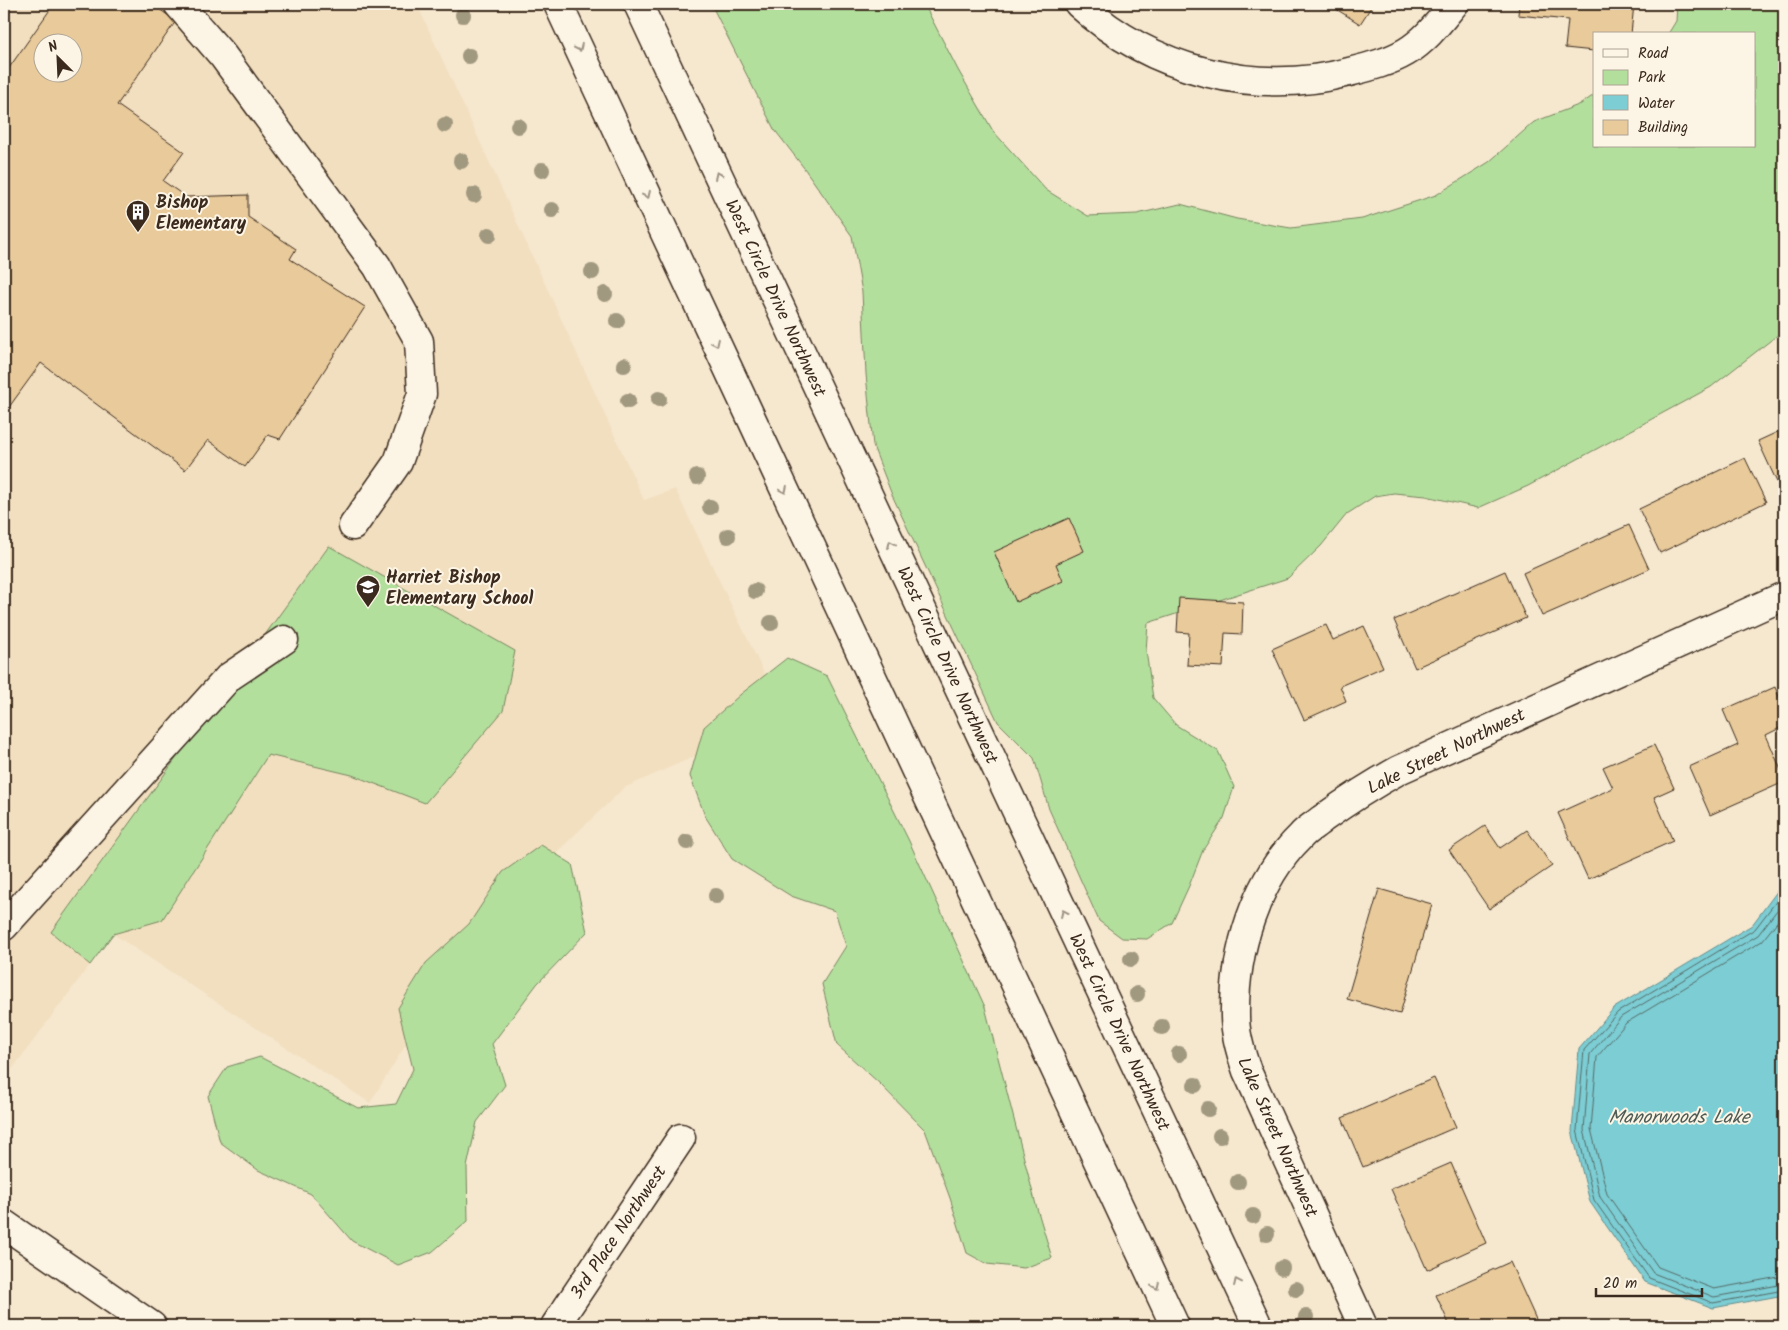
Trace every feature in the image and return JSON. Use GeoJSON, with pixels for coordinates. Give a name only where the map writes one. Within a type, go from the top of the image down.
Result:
{"type":"FeatureCollection","features":[{"type":"Feature","properties":{"kind":"main road"},"geometry":{"type":"LineString","coordinates":[[178,4],[223,56],[377,266],[419,341],[422,394],[398,462],[353,526]]}},
{"type":"Feature","properties":{"kind":"main road"},"geometry":{"type":"LineString","coordinates":[[558,4],[1175,1326]]}},
{"type":"Feature","properties":{"kind":"main road","name":"West Circle Drive Northwest"},"geometry":{"type":"LineString","coordinates":[[638,4],[1258,1326]]}},
{"type":"Feature","properties":{"kind":"main road"},"geometry":{"type":"LineString","coordinates":[[1079,4],[1095,18],[1133,43],[1178,65],[1232,79],[1281,82],[1334,76],[1372,66],[1407,51],[1435,28],[1454,4]]}},
{"type":"Feature","properties":{"kind":"main road","name":"Lake Street Northwest"},"geometry":{"type":"LineString","coordinates":[[1363,1326],[1247,1072],[1238,1046],[1235,1017],[1237,979],[1243,941],[1258,900],[1276,867],[1302,835],[1360,792],[1399,770],[1784,596]]}},
{"type":"Feature","properties":{"kind":"main road"},"geometry":{"type":"LineString","coordinates":[[4,926],[229,677],[284,640]]}},
{"type":"Feature","properties":{"kind":"main road","name":"3rd Place Northwest"},"geometry":{"type":"LineString","coordinates":[[555,1326],[682,1138]]}},
{"type":"Feature","properties":{"kind":"main road"},"geometry":{"type":"LineString","coordinates":[[4,1224],[152,1326]]}},
{"type":"Feature","properties":{"kind":"shaded area","name":"Harriet Bishop Elementary School"},"geometry":{"type":"Polygon","coordinates":[[[4,4],[417,4],[644,500],[675,489],[785,716],[624,788],[477,928],[370,1103],[113,934],[4,1080],[4,4]]]}},
{"type":"Feature","properties":{"kind":"green space"},"geometry":{"type":"Polygon","coordinates":[[[711,4],[924,4],[958,70],[993,131],[1046,190],[1088,216],[1137,214],[1180,204],[1237,219],[1291,228],[1362,219],[1436,195],[1489,162],[1534,122],[1581,104],[1593,96],[1593,148],[1756,148],[1756,32],[1669,32],[1676,21],[1677,4],[1784,4],[1784,330],[1711,387],[1528,486],[1478,508],[1426,496],[1394,493],[1375,496],[1347,514],[1321,546],[1288,578],[1148,623],[1146,651],[1153,698],[1176,725],[1218,751],[1234,787],[1224,818],[1203,850],[1172,923],[1147,939],[1122,938],[1099,921],[1049,809],[1034,758],[998,722],[892,495],[873,446],[866,374],[862,292],[852,236],[774,129],[711,4]]]}},
{"type":"Feature","properties":{"kind":"green space"},"geometry":{"type":"Polygon","coordinates":[[[329,546],[515,651],[503,711],[425,803],[352,775],[268,755],[162,920],[113,934],[90,965],[51,932],[329,546]]]}},
{"type":"Feature","properties":{"kind":"green space"},"geometry":{"type":"Polygon","coordinates":[[[787,658],[827,676],[909,841],[985,1007],[1036,1205],[1052,1258],[1024,1268],[987,1264],[967,1253],[950,1198],[925,1130],[879,1083],[837,1045],[822,984],[846,946],[835,911],[791,896],[732,859],[705,816],[690,776],[704,727],[741,694],[787,658]]]}},
{"type":"Feature","properties":{"kind":"green space"},"geometry":{"type":"Polygon","coordinates":[[[541,845],[572,864],[587,932],[537,984],[492,1044],[505,1085],[477,1122],[467,1167],[468,1221],[432,1252],[398,1265],[352,1241],[311,1194],[258,1170],[220,1142],[208,1096],[227,1067],[260,1057],[358,1108],[396,1104],[413,1069],[398,1008],[426,963],[469,924],[503,872],[541,845]]]}},
{"type":"Feature","properties":{"kind":"water","name":"Manorwoods Lake"},"geometry":{"type":"Polygon","coordinates":[[[1784,882],[1784,1295],[1713,1308],[1645,1282],[1590,1202],[1572,1131],[1579,1049],[1614,1008],[1752,925],[1784,882]]]}},
{"type":"Feature","properties":{"kind":"building","name":"Bishop Elementary"},"geometry":{"type":"Polygon","coordinates":[[[54,4],[152,4],[176,21],[117,105],[184,152],[163,181],[186,197],[248,195],[248,217],[296,249],[290,259],[365,307],[280,439],[268,435],[245,467],[208,440],[185,470],[41,363],[4,414],[4,75],[32,35],[32,82],[82,82],[82,32],[34,32],[54,4]]]}},
{"type":"Feature","properties":{"kind":"building"},"geometry":{"type":"Polygon","coordinates":[[[1328,4],[1373,4],[1360,24],[1328,4]]]}},
{"type":"Feature","properties":{"kind":"building"},"geometry":{"type":"Polygon","coordinates":[[[1519,4],[1634,4],[1631,32],[1593,32],[1593,51],[1565,48],[1568,20],[1518,15],[1519,4]]]}},
{"type":"Feature","properties":{"kind":"building"},"geometry":{"type":"Polygon","coordinates":[[[1784,429],[1784,489],[1781,491],[1758,441],[1784,429]]]}},
{"type":"Feature","properties":{"kind":"building"},"geometry":{"type":"Polygon","coordinates":[[[1745,458],[1766,502],[1660,553],[1639,509],[1745,458]]]}},
{"type":"Feature","properties":{"kind":"building"},"geometry":{"type":"Polygon","coordinates":[[[1069,518],[1084,551],[1056,564],[1063,581],[1016,602],[994,552],[1069,518]]]}},
{"type":"Feature","properties":{"kind":"building"},"geometry":{"type":"Polygon","coordinates":[[[1629,525],[1649,569],[1542,616],[1523,573],[1629,525]]]}},
{"type":"Feature","properties":{"kind":"building"},"geometry":{"type":"Polygon","coordinates":[[[1505,571],[1526,618],[1415,668],[1394,620],[1505,571]]]}},
{"type":"Feature","properties":{"kind":"building"},"geometry":{"type":"Polygon","coordinates":[[[1179,598],[1243,602],[1242,634],[1225,633],[1223,667],[1187,665],[1189,633],[1177,632],[1179,598]]]}},
{"type":"Feature","properties":{"kind":"building"},"geometry":{"type":"Polygon","coordinates":[[[1326,625],[1333,640],[1364,626],[1383,667],[1340,686],[1346,701],[1304,720],[1272,649],[1326,625]]]}},
{"type":"Feature","properties":{"kind":"building"},"geometry":{"type":"Polygon","coordinates":[[[1775,687],[1784,709],[1784,726],[1766,735],[1784,777],[1784,782],[1710,815],[1689,767],[1738,745],[1723,710],[1775,687]]]}},
{"type":"Feature","properties":{"kind":"building"},"geometry":{"type":"Polygon","coordinates":[[[1654,745],[1674,788],[1654,797],[1673,841],[1588,879],[1558,813],[1613,788],[1603,767],[1654,745]]]}},
{"type":"Feature","properties":{"kind":"building"},"geometry":{"type":"Polygon","coordinates":[[[1485,826],[1500,848],[1527,830],[1552,866],[1489,909],[1449,850],[1485,826]]]}},
{"type":"Feature","properties":{"kind":"building"},"geometry":{"type":"Polygon","coordinates":[[[1379,889],[1432,904],[1400,1014],[1347,999],[1379,889]]]}},
{"type":"Feature","properties":{"kind":"building"},"geometry":{"type":"Polygon","coordinates":[[[1434,1078],[1456,1127],[1363,1167],[1342,1118],[1434,1078]]]}},
{"type":"Feature","properties":{"kind":"building"},"geometry":{"type":"Polygon","coordinates":[[[1451,1163],[1486,1243],[1427,1270],[1391,1189],[1451,1163]]]}},
{"type":"Feature","properties":{"kind":"building"},"geometry":{"type":"Polygon","coordinates":[[[1510,1262],[1539,1326],[1450,1326],[1436,1295],[1510,1262]]]}},
{"type":"Feature","properties":{"kind":"place","name":"Bishop Elementary"},"geometry":{"type":"Point","coordinates":[138,233]}},
{"type":"Feature","properties":{"kind":"place","name":"Harriet Bishop Elementary School"},"geometry":{"type":"Point","coordinates":[368,608]}}]}
